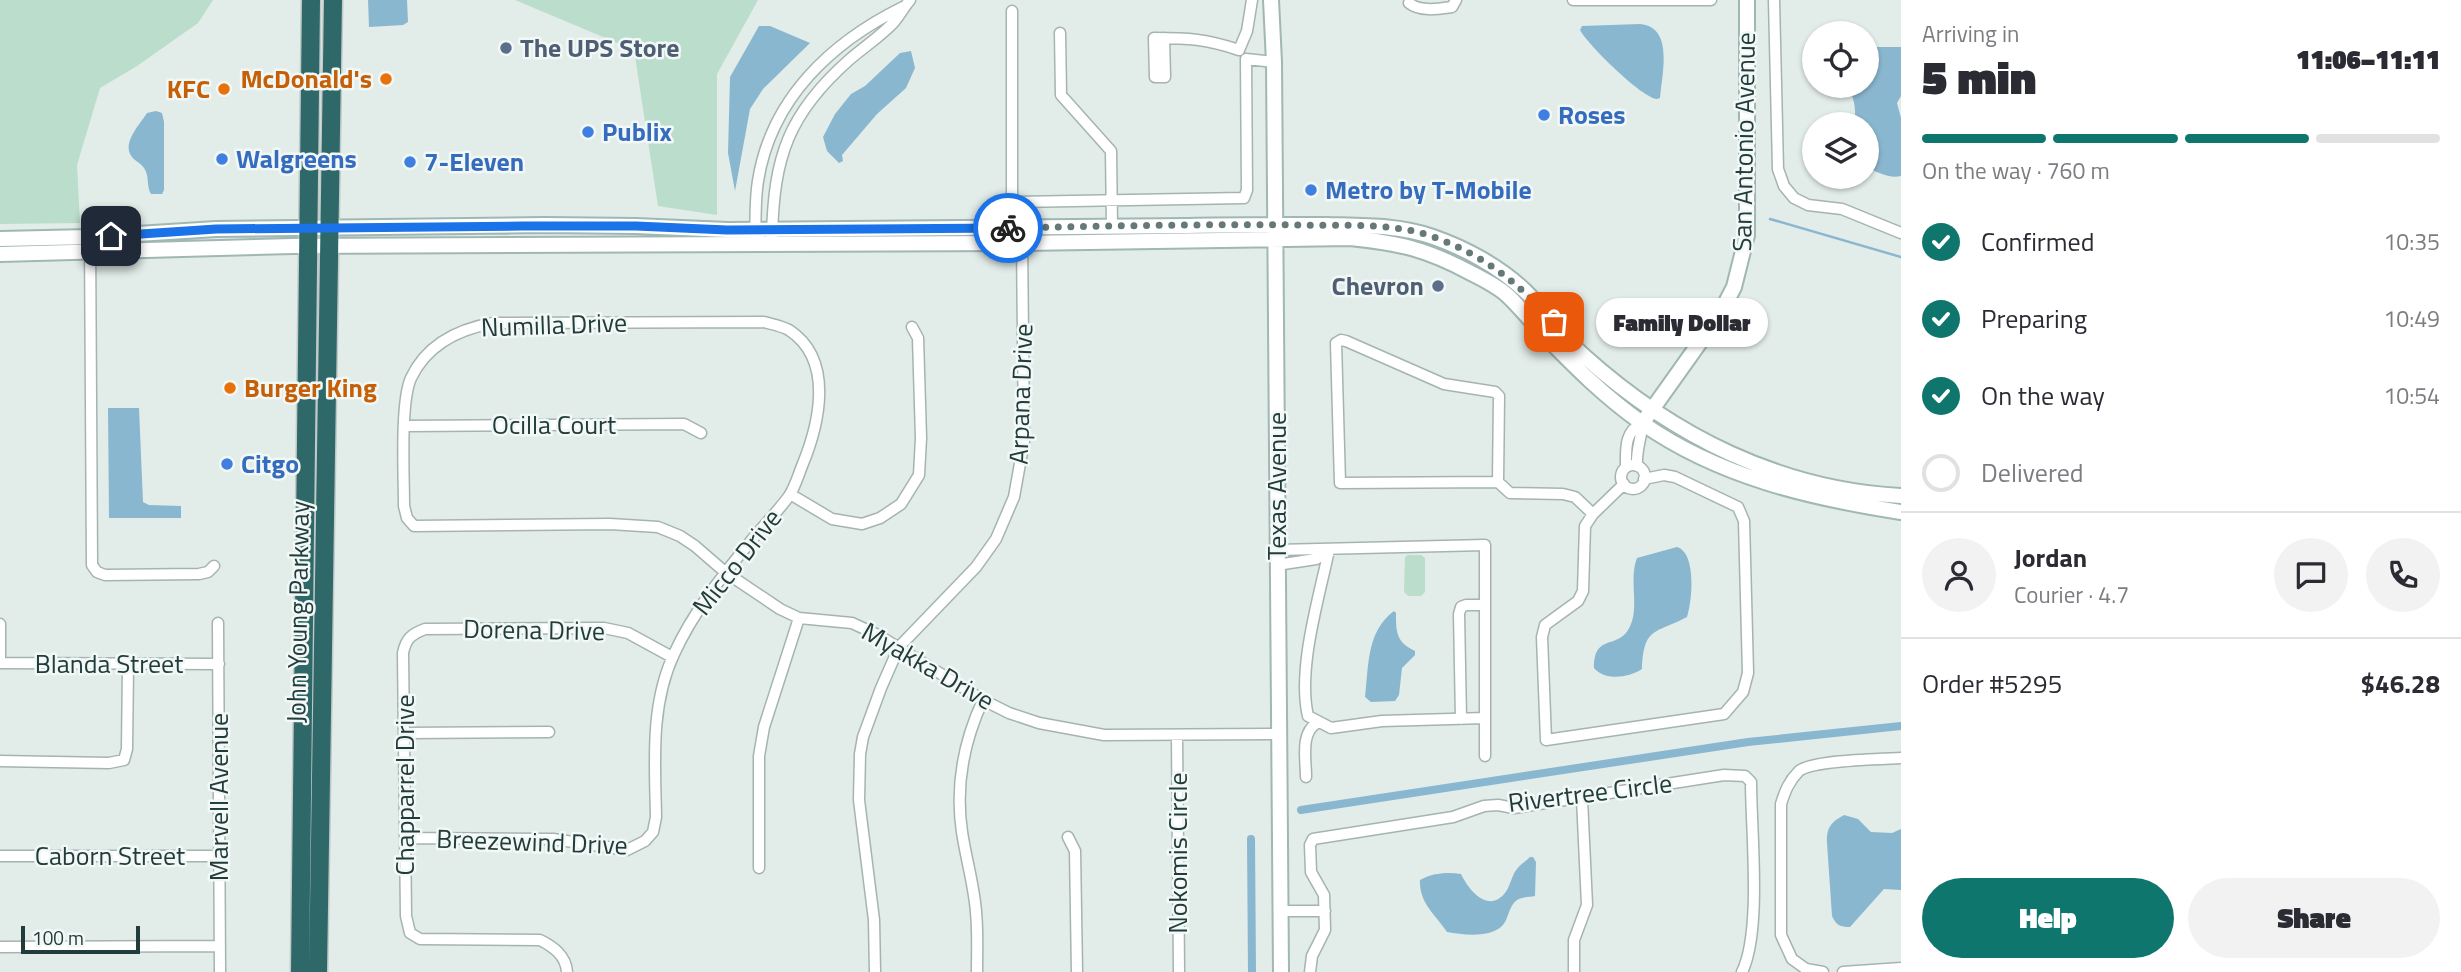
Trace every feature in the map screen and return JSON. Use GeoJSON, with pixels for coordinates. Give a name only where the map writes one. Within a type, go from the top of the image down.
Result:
{"type":"FeatureCollection","features":[{"type":"Feature","properties":{"kind":"highway","name":"John Young Parkway"},"geometry":{"type":"LineString","coordinates":[[302,966],[312,0]]}},
{"type":"Feature","properties":{"kind":"highway","name":"John Young Parkway"},"geometry":{"type":"LineString","coordinates":[[318,972],[333,0]]}},
{"type":"Feature","properties":{"kind":"main road","name":"Texas Avenue"},"geometry":{"type":"LineString","coordinates":[[1271,0],[1276,225],[1281,972]]}},
{"type":"Feature","properties":{"kind":"main road","name":"San Antonio Avenue"},"geometry":{"type":"LineString","coordinates":[[1642,424],[1720,314],[1734,287],[1742,262],[1747,236],[1746,0]]}},
{"type":"Feature","properties":{"kind":"main road"},"geometry":{"type":"LineString","coordinates":[[330,237],[545,225],[636,226],[755,236]]}},
{"type":"Feature","properties":{"kind":"main road"},"geometry":{"type":"LineString","coordinates":[[518,244],[535,237],[545,225]]}},
{"type":"Feature","properties":{"kind":"main road"},"geometry":{"type":"LineString","coordinates":[[772,236],[1022,228],[1276,225],[1370,226],[1431,236],[1464,250],[1524,289],[1584,356],[1652,411],[1706,443],[1754,464],[1828,488],[1901,496]]}},
{"type":"Feature","properties":{"kind":"main road"},"geometry":{"type":"LineString","coordinates":[[636,226],[636,243]]}},
{"type":"Feature","properties":{"kind":"main road"},"geometry":{"type":"LineString","coordinates":[[0,239],[90,237],[216,229],[308,237]]}},
{"type":"Feature","properties":{"kind":"main road"},"geometry":{"type":"LineString","coordinates":[[0,254],[90,253],[308,237],[518,244],[636,243],[755,236],[1023,243],[1350,239],[1386,242],[1437,255],[1506,293],[1572,364],[1606,396],[1642,424],[1696,455],[1750,478],[1805,495],[1901,512]]}},
{"type":"Feature","properties":{"kind":"main road"},"geometry":{"type":"LineString","coordinates":[[1483,279],[1493,267]]}},
{"type":"Feature","properties":{"kind":"street"},"geometry":{"type":"LineString","coordinates":[[1012,11],[1012,202],[1244,198],[1247,190],[1243,55],[1252,0]]}},
{"type":"Feature","properties":{"kind":"street"},"geometry":{"type":"LineString","coordinates":[[1409,2],[1414,7],[1440,8],[1451,7],[1456,0]]}},
{"type":"Feature","properties":{"kind":"street"},"geometry":{"type":"LineString","coordinates":[[1573,0],[1711,0]]}},
{"type":"Feature","properties":{"kind":"street"},"geometry":{"type":"LineString","coordinates":[[1774,0],[1778,169],[1784,186],[1794,198],[1808,205],[1842,209],[1901,233]]}},
{"type":"Feature","properties":{"kind":"street"},"geometry":{"type":"LineString","coordinates":[[772,236],[779,164],[792,130],[806,106],[827,81],[895,21],[907,3]]}},
{"type":"Feature","properties":{"kind":"street"},"geometry":{"type":"LineString","coordinates":[[755,236],[758,183],[763,159],[771,134],[793,93],[829,55],[856,34],[907,3]]}},
{"type":"Feature","properties":{"kind":"street"},"geometry":{"type":"LineString","coordinates":[[1060,33],[1061,95],[1111,150],[1112,227]]}},
{"type":"Feature","properties":{"kind":"street"},"geometry":{"type":"LineString","coordinates":[[1164,38],[1199,38],[1243,55],[1274,62]]}},
{"type":"Feature","properties":{"kind":"street","name":"Arpana Drive"},"geometry":{"type":"LineString","coordinates":[[875,972],[874,920],[859,800],[863,737],[899,647],[976,567],[996,539],[1014,497],[1024,441],[1022,228]]}},
{"type":"Feature","properties":{"kind":"street"},"geometry":{"type":"LineString","coordinates":[[90,237],[92,565],[97,572],[106,575],[199,574],[208,572],[214,566]]}},
{"type":"Feature","properties":{"kind":"street","name":"Numilla Drive"},"geometry":{"type":"LineString","coordinates":[[404,506],[405,403],[411,378],[430,352],[447,338],[468,327],[493,323],[764,322]]}},
{"type":"Feature","properties":{"kind":"street","name":"Micco Drive"},"geometry":{"type":"LineString","coordinates":[[653,832],[656,817],[657,716],[672,657],[695,613],[725,572],[790,494],[817,423],[820,396],[818,372],[809,351],[789,330],[764,322]]}},
{"type":"Feature","properties":{"kind":"street"},"geometry":{"type":"LineString","coordinates":[[790,494],[832,519],[862,524],[880,518],[901,505],[919,475],[921,438],[918,338],[912,327]]}},
{"type":"Feature","properties":{"kind":"street"},"geometry":{"type":"LineString","coordinates":[[1497,482],[1499,396],[1495,392],[1444,384],[1346,341],[1336,343],[1340,483],[1497,482],[1510,493],[1563,494],[1575,497],[1593,513]]}},
{"type":"Feature","properties":{"kind":"street","name":"Ocilla Court"},"geometry":{"type":"LineString","coordinates":[[405,426],[684,424],[701,433]]}},
{"type":"Feature","properties":{"kind":"street"},"geometry":{"type":"LineString","coordinates":[[1624,484],[1621,475],[1626,467],[1629,434],[1634,427],[1642,424],[1636,451],[1637,466]]}},
{"type":"Feature","properties":{"kind":"street"},"geometry":{"type":"LineString","coordinates":[[1626,467],[1637,466],[1642,469],[1644,480]]}},
{"type":"Feature","properties":{"kind":"street"},"geometry":{"type":"LineString","coordinates":[[1664,475],[1675,477],[1738,507],[1745,520],[1748,673],[1744,692],[1724,714],[1546,740],[1542,637],[1545,625],[1578,601],[1583,591],[1585,526],[1593,513],[1624,484],[1635,488],[1644,480],[1664,475]]}},
{"type":"Feature","properties":{"kind":"street","name":"Myakka Drive"},"geometry":{"type":"LineString","coordinates":[[404,506],[407,518],[414,526],[610,524],[658,527],[680,536],[762,598],[799,618],[852,623],[899,647],[983,700],[1009,713],[1065,729],[1104,735],[1279,734]]}},
{"type":"Feature","properties":{"kind":"street"},"geometry":{"type":"LineString","coordinates":[[1277,558],[1315,559],[1329,550],[1485,545],[1485,755]]}},
{"type":"Feature","properties":{"kind":"street"},"geometry":{"type":"LineString","coordinates":[[1329,550],[1305,676],[1304,702],[1308,716],[1331,728],[1382,721],[1485,718]]}},
{"type":"Feature","properties":{"kind":"street"},"geometry":{"type":"LineString","coordinates":[[1461,719],[1459,614],[1461,607],[1466,605],[1485,605]]}},
{"type":"Feature","properties":{"kind":"street"},"geometry":{"type":"LineString","coordinates":[[759,868],[759,756],[764,727],[799,618]]}},
{"type":"Feature","properties":{"kind":"street","name":"Marvell Avenue"},"geometry":{"type":"LineString","coordinates":[[218,623],[220,972]]}},
{"type":"Feature","properties":{"kind":"street"},"geometry":{"type":"LineString","coordinates":[[0,624],[0,663]]}},
{"type":"Feature","properties":{"kind":"street","name":"Dorena Drive"},"geometry":{"type":"LineString","coordinates":[[403,653],[405,642],[412,634],[425,629],[604,628],[628,633],[672,657]]}},
{"type":"Feature","properties":{"kind":"street","name":"Chapparrel Drive"},"geometry":{"type":"LineString","coordinates":[[403,653],[406,916],[410,933],[420,939],[540,940],[553,947],[566,961],[567,972]]}},
{"type":"Feature","properties":{"kind":"street","name":"Blanda Street"},"geometry":{"type":"LineString","coordinates":[[0,663],[219,664]]}},
{"type":"Feature","properties":{"kind":"street"},"geometry":{"type":"LineString","coordinates":[[0,761],[109,763],[124,760],[127,749],[128,665]]}},
{"type":"Feature","properties":{"kind":"street"},"geometry":{"type":"LineString","coordinates":[[977,972],[976,914],[962,829],[960,795],[963,761],[970,729],[983,700]]}},
{"type":"Feature","properties":{"kind":"street"},"geometry":{"type":"LineString","coordinates":[[1306,777],[1306,735],[1310,727],[1317,723]]}},
{"type":"Feature","properties":{"kind":"street"},"geometry":{"type":"LineString","coordinates":[[405,733],[549,732]]}},
{"type":"Feature","properties":{"kind":"street","name":"Nokomis Circle"},"geometry":{"type":"LineString","coordinates":[[1177,734],[1179,972]]}},
{"type":"Feature","properties":{"kind":"street"},"geometry":{"type":"LineString","coordinates":[[1823,972],[1806,969],[1792,959],[1780,936],[1781,804],[1786,787],[1801,769],[1822,764],[1901,758]]}},
{"type":"Feature","properties":{"kind":"street","name":"Rivertree Circle"},"geometry":{"type":"LineString","coordinates":[[1325,911],[1324,895],[1311,873],[1310,845],[1313,839],[1453,817],[1484,806],[1514,808],[1724,775],[1745,776],[1751,782],[1752,922],[1748,959],[1742,972]]}},
{"type":"Feature","properties":{"kind":"street"},"geometry":{"type":"LineString","coordinates":[[1574,972],[1574,940],[1587,905],[1582,799]]}},
{"type":"Feature","properties":{"kind":"street","name":"Breezewind Drive"},"geometry":{"type":"LineString","coordinates":[[405,838],[553,839],[627,850],[637,847],[653,832]]}},
{"type":"Feature","properties":{"kind":"street"},"geometry":{"type":"LineString","coordinates":[[1068,837],[1076,850],[1077,972]]}},
{"type":"Feature","properties":{"kind":"street","name":"Caborn Street"},"geometry":{"type":"LineString","coordinates":[[0,856],[220,856]]}},
{"type":"Feature","properties":{"kind":"street"},"geometry":{"type":"LineString","coordinates":[[1281,911],[1325,911],[1325,930],[1312,956],[1310,972]]}},
{"type":"Feature","properties":{"kind":"street"},"geometry":{"type":"LineString","coordinates":[[0,947],[220,946]]}},
{"type":"Feature","properties":{"kind":"street"},"geometry":{"type":"LineString","coordinates":[[1843,972],[1901,968]]}},
{"type":"Feature","properties":{"kind":"green space"},"geometry":{"type":"Polygon","coordinates":[[[0,0],[213,0],[198,23],[137,66],[100,88],[77,165],[80,223],[0,224],[0,0]]]}},
{"type":"Feature","properties":{"kind":"green space"},"geometry":{"type":"Polygon","coordinates":[[[515,0],[758,0],[717,74],[717,215],[658,206],[634,50],[515,0]]]}},
{"type":"Feature","properties":{"kind":"green space"},"geometry":{"type":"Polygon","coordinates":[[[1421,555],[1425,558],[1425,592],[1421,596],[1408,596],[1404,592],[1405,557],[1421,555]]]}},
{"type":"Feature","properties":{"kind":"water"},"geometry":{"type":"Polygon","coordinates":[[[368,0],[407,0],[408,22],[403,25],[369,27],[368,0]]]}},
{"type":"Feature","properties":{"kind":"water"},"geometry":{"type":"Polygon","coordinates":[[[1640,24],[1651,27],[1662,42],[1664,64],[1660,98],[1657,99],[1640,90],[1616,70],[1580,30],[1582,26],[1640,24]]]}},
{"type":"Feature","properties":{"kind":"water"},"geometry":{"type":"Polygon","coordinates":[[[759,26],[770,26],[810,43],[763,89],[750,109],[735,191],[728,153],[730,77],[759,26]]]}},
{"type":"Feature","properties":{"kind":"water"},"geometry":{"type":"Polygon","coordinates":[[[1879,47],[1901,47],[1901,96],[1897,103],[1901,118],[1901,176],[1879,173],[1879,112],[1855,112],[1853,100],[1879,98],[1879,47]]]}},
{"type":"Feature","properties":{"kind":"water"},"geometry":{"type":"Polygon","coordinates":[[[911,51],[915,68],[906,88],[877,114],[842,155],[843,161],[839,163],[827,151],[823,137],[835,114],[851,94],[865,86],[900,53],[911,51]]]}},
{"type":"Feature","properties":{"kind":"water"},"geometry":{"type":"Polygon","coordinates":[[[147,113],[162,113],[164,122],[162,194],[151,194],[146,171],[129,152],[133,134],[147,113]]]}},
{"type":"Feature","properties":{"kind":"water"},"geometry":{"type":"Polygon","coordinates":[[[108,408],[139,408],[143,502],[149,505],[181,506],[181,518],[109,518],[108,408]]]}},
{"type":"Feature","properties":{"kind":"water"},"geometry":{"type":"Polygon","coordinates":[[[1677,547],[1688,558],[1690,568],[1691,590],[1687,617],[1659,630],[1648,639],[1642,669],[1617,677],[1604,675],[1594,668],[1595,657],[1602,646],[1623,636],[1632,622],[1637,558],[1677,547]]]}},
{"type":"Feature","properties":{"kind":"water"},"geometry":{"type":"Polygon","coordinates":[[[1394,611],[1398,636],[1415,651],[1415,655],[1402,668],[1399,695],[1395,701],[1371,702],[1365,697],[1371,650],[1378,629],[1394,611]]]}},
{"type":"Feature","properties":{"kind":"water"},"geometry":{"type":"Polygon","coordinates":[[[1844,815],[1858,819],[1871,832],[1892,833],[1901,829],[1901,890],[1884,889],[1850,927],[1839,925],[1832,916],[1827,843],[1830,826],[1844,815]]]}},
{"type":"Feature","properties":{"kind":"water"},"geometry":{"type":"Polygon","coordinates":[[[1530,857],[1536,862],[1535,896],[1516,901],[1505,922],[1494,931],[1479,934],[1447,932],[1422,895],[1420,880],[1435,874],[1455,873],[1461,874],[1475,894],[1494,901],[1507,890],[1515,871],[1530,857]]]}},
{"type":"Feature","properties":{"kind":"waterway"},"geometry":{"type":"LineString","coordinates":[[1770,219],[1901,257]]}},
{"type":"Feature","properties":{"kind":"waterway"},"geometry":{"type":"LineString","coordinates":[[1301,810],[1748,742],[1901,726]]}},
{"type":"Feature","properties":{"kind":"waterway"},"geometry":{"type":"LineString","coordinates":[[1251,839],[1252,972]]}},
{"type":"Feature","properties":{"kind":"way so far"},"geometry":{"type":"LineString","coordinates":[[1008,228],[1276,225],[1400,229],[1431,236],[1464,250],[1493,267],[1524,289],[1554,322]]}},
{"type":"Feature","properties":{"kind":"place","name":"The UPS Store"},"geometry":{"type":"Point","coordinates":[506,48]}},
{"type":"Feature","properties":{"kind":"place","name":"McDonald's"},"geometry":{"type":"Point","coordinates":[386,79]}},
{"type":"Feature","properties":{"kind":"place","name":"KFC"},"geometry":{"type":"Point","coordinates":[224,89]}},
{"type":"Feature","properties":{"kind":"place","name":"Roses"},"geometry":{"type":"Point","coordinates":[1544,115]}},
{"type":"Feature","properties":{"kind":"place","name":"Publix"},"geometry":{"type":"Point","coordinates":[588,132]}},
{"type":"Feature","properties":{"kind":"place","name":"Walgreens"},"geometry":{"type":"Point","coordinates":[222,159]}},
{"type":"Feature","properties":{"kind":"place","name":"7-Eleven"},"geometry":{"type":"Point","coordinates":[410,162]}},
{"type":"Feature","properties":{"kind":"place","name":"Metro by T-Mobile"},"geometry":{"type":"Point","coordinates":[1311,190]}},
{"type":"Feature","properties":{"kind":"place","name":"Chevron"},"geometry":{"type":"Point","coordinates":[1438,286]}},
{"type":"Feature","properties":{"kind":"place","name":"Family Dollar"},"geometry":{"type":"Point","coordinates":[1554,322]}},
{"type":"Feature","properties":{"kind":"place","name":"Burger King"},"geometry":{"type":"Point","coordinates":[230,388]}},
{"type":"Feature","properties":{"kind":"place","name":"Citgo"},"geometry":{"type":"Point","coordinates":[227,464]}},
{"type":"Feature","properties":{"kind":"route"},"geometry":{"type":"LineString","coordinates":[[111,236],[216,229],[523,226],[636,226],[727,230],[1008,228]]}}]}
